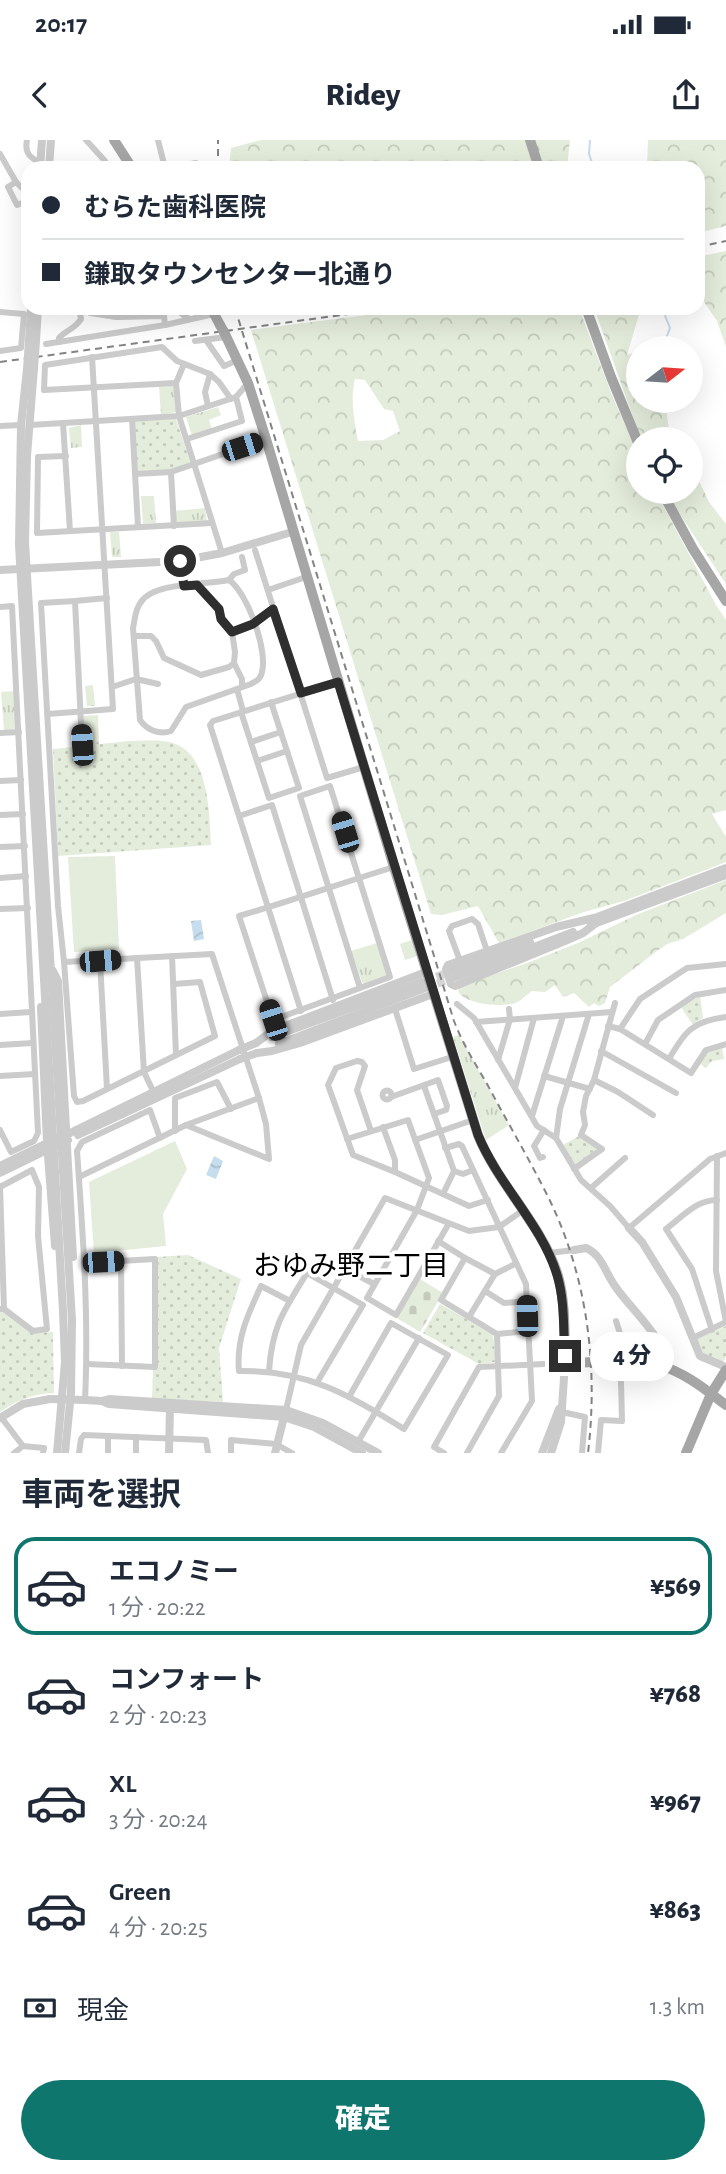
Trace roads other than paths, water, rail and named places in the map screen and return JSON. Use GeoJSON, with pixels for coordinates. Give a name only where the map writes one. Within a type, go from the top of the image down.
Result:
{"type":"FeatureCollection","features":[{"type":"Feature","properties":{"kind":"main road"},"geometry":{"type":"LineString","coordinates":[[114,140],[128,161]]}},
{"type":"Feature","properties":{"kind":"main road"},"geometry":{"type":"LineString","coordinates":[[530,140],[537,161]]}},
{"type":"Feature","properties":{"kind":"main road"},"geometry":{"type":"LineString","coordinates":[[215,315],[248,383],[266,439],[426,972],[427,988],[473,1120],[493,1167],[549,1253],[561,1293],[565,1363],[629,1361],[666,1368],[726,1405]]}},
{"type":"Feature","properties":{"kind":"main road"},"geometry":{"type":"LineString","coordinates":[[589,315],[632,427]]}},
{"type":"Feature","properties":{"kind":"main road"},"geometry":{"type":"LineString","coordinates":[[668,504],[692,549],[724,599]]}},
{"type":"Feature","properties":{"kind":"main road"},"geometry":{"type":"LineString","coordinates":[[686,1453],[711,1394],[726,1369]]}},
{"type":"Feature","properties":{"kind":"street"},"geometry":{"type":"LineString","coordinates":[[27,140],[25,147],[29,156],[37,161]]}},
{"type":"Feature","properties":{"kind":"street"},"geometry":{"type":"LineString","coordinates":[[41,140],[45,161]]}},
{"type":"Feature","properties":{"kind":"street"},"geometry":{"type":"LineString","coordinates":[[47,161],[51,140]]}},
{"type":"Feature","properties":{"kind":"street"},"geometry":{"type":"LineString","coordinates":[[86,140],[105,161]]}},
{"type":"Feature","properties":{"kind":"street"},"geometry":{"type":"LineString","coordinates":[[150,150],[159,144],[164,161]]}},
{"type":"Feature","properties":{"kind":"street"},"geometry":{"type":"LineString","coordinates":[[0,154],[2,164],[21,187]]}},
{"type":"Feature","properties":{"kind":"street"},"geometry":{"type":"LineString","coordinates":[[16,182],[8,187],[17,205],[21,204]]}},
{"type":"Feature","properties":{"kind":"street"},"geometry":{"type":"LineString","coordinates":[[0,313],[21,314]]}},
{"type":"Feature","properties":{"kind":"street"},"geometry":{"type":"LineString","coordinates":[[0,351],[21,348],[24,315]]}},
{"type":"Feature","properties":{"kind":"street"},"geometry":{"type":"LineString","coordinates":[[31,315],[23,569],[72,1321],[71,1393],[65,1453]]}},
{"type":"Feature","properties":{"kind":"street"},"geometry":{"type":"LineString","coordinates":[[32,341],[37,315]]}},
{"type":"Feature","properties":{"kind":"street"},"geometry":{"type":"LineString","coordinates":[[59,342],[62,334],[77,326],[80,315]]}},
{"type":"Feature","properties":{"kind":"street"},"geometry":{"type":"LineString","coordinates":[[103,315],[164,316],[165,325]]}},
{"type":"Feature","properties":{"kind":"street"},"geometry":{"type":"LineString","coordinates":[[184,315],[189,319]]}},
{"type":"Feature","properties":{"kind":"street"},"geometry":{"type":"LineString","coordinates":[[46,344],[165,325],[201,315]]}},
{"type":"Feature","properties":{"kind":"street"},"geometry":{"type":"LineString","coordinates":[[195,341],[206,340],[223,331]]}},
{"type":"Feature","properties":{"kind":"street"},"geometry":{"type":"LineString","coordinates":[[206,340],[224,366],[238,359]]}},
{"type":"Feature","properties":{"kind":"street"},"geometry":{"type":"LineString","coordinates":[[176,383],[44,390],[45,365],[162,347],[184,364],[210,374],[219,382],[233,398],[242,421],[187,439]]}},
{"type":"Feature","properties":{"kind":"street"},"geometry":{"type":"LineString","coordinates":[[48,714],[113,709],[92,357]]}},
{"type":"Feature","properties":{"kind":"street"},"geometry":{"type":"LineString","coordinates":[[184,364],[176,383],[179,416],[222,553]]}},
{"type":"Feature","properties":{"kind":"street"},"geometry":{"type":"LineString","coordinates":[[208,406],[205,392],[210,374]]}},
{"type":"Feature","properties":{"kind":"street"},"geometry":{"type":"LineString","coordinates":[[0,426],[179,416],[233,398],[248,383]]}},
{"type":"Feature","properties":{"kind":"street"},"geometry":{"type":"LineString","coordinates":[[132,419],[138,527]]}},
{"type":"Feature","properties":{"kind":"street"},"geometry":{"type":"LineString","coordinates":[[63,423],[70,531]]}},
{"type":"Feature","properties":{"kind":"street"},"geometry":{"type":"LineString","coordinates":[[135,474],[171,472],[266,439]]}},
{"type":"Feature","properties":{"kind":"street"},"geometry":{"type":"LineString","coordinates":[[66,456],[38,457],[37,533],[212,523]]}},
{"type":"Feature","properties":{"kind":"street"},"geometry":{"type":"LineString","coordinates":[[171,472],[174,526]]}},
{"type":"Feature","properties":{"kind":"street"},"geometry":{"type":"LineString","coordinates":[[0,570],[180,561],[222,553],[292,531]]}},
{"type":"Feature","properties":{"kind":"street"},"geometry":{"type":"LineString","coordinates":[[255,550],[327,778],[364,767]]}},
{"type":"Feature","properties":{"kind":"street"},"geometry":{"type":"LineString","coordinates":[[229,580],[243,594],[262,653],[263,672],[256,681],[186,707],[171,731],[164,733],[146,728],[140,720],[136,679],[135,612],[142,600],[158,589],[229,580],[234,574],[245,570],[242,557]]}},
{"type":"Feature","properties":{"kind":"street"},"geometry":{"type":"LineString","coordinates":[[180,561],[184,586]]}},
{"type":"Feature","properties":{"kind":"street"},"geometry":{"type":"LineString","coordinates":[[268,590],[306,577]]}},
{"type":"Feature","properties":{"kind":"street"},"geometry":{"type":"LineString","coordinates":[[197,585],[219,609],[221,619],[232,632],[234,663],[242,679],[239,688],[242,712],[269,798],[299,788],[271,702]]}},
{"type":"Feature","properties":{"kind":"street"},"geometry":{"type":"LineString","coordinates":[[107,598],[41,603],[58,906],[74,1096],[77,1102],[215,1036],[200,982],[174,984]]}},
{"type":"Feature","properties":{"kind":"street"},"geometry":{"type":"LineString","coordinates":[[75,601],[82,745]]}},
{"type":"Feature","properties":{"kind":"street"},"geometry":{"type":"LineString","coordinates":[[0,607],[12,606],[38,1133],[34,1141],[11,1152],[0,1129]]}},
{"type":"Feature","properties":{"kind":"street"},"geometry":{"type":"LineString","coordinates":[[232,632],[253,624],[273,609]]}},
{"type":"Feature","properties":{"kind":"street"},"geometry":{"type":"LineString","coordinates":[[134,636],[151,636],[164,658],[201,675],[234,663]]}},
{"type":"Feature","properties":{"kind":"street"},"geometry":{"type":"LineString","coordinates":[[112,687],[136,679],[158,684]]}},
{"type":"Feature","properties":{"kind":"street"},"geometry":{"type":"LineString","coordinates":[[300,1011],[211,725],[213,721],[338,682]]}},
{"type":"Feature","properties":{"kind":"street"},"geometry":{"type":"LineString","coordinates":[[0,733],[19,732]]}},
{"type":"Feature","properties":{"kind":"street"},"geometry":{"type":"LineString","coordinates":[[251,742],[281,732]]}},
{"type":"Feature","properties":{"kind":"street"},"geometry":{"type":"LineString","coordinates":[[257,761],[287,751]]}},
{"type":"Feature","properties":{"kind":"street"},"geometry":{"type":"LineString","coordinates":[[0,782],[21,780]]}},
{"type":"Feature","properties":{"kind":"street"},"geometry":{"type":"LineString","coordinates":[[360,988],[329,887],[300,796],[330,786],[359,878],[390,977],[273,1020],[239,916],[267,908],[329,887],[359,878],[394,867]]}},
{"type":"Feature","properties":{"kind":"street"},"geometry":{"type":"LineString","coordinates":[[239,816],[272,805],[333,1000]]}},
{"type":"Feature","properties":{"kind":"street"},"geometry":{"type":"LineString","coordinates":[[0,815],[23,814]]}},
{"type":"Feature","properties":{"kind":"street"},"geometry":{"type":"LineString","coordinates":[[0,847],[25,846]]}},
{"type":"Feature","properties":{"kind":"street"},"geometry":{"type":"LineString","coordinates":[[595,921],[583,933],[453,986],[447,967],[460,961],[556,927],[595,921],[726,869]]}},
{"type":"Feature","properties":{"kind":"street"},"geometry":{"type":"LineString","coordinates":[[455,973],[726,875]]}},
{"type":"Feature","properties":{"kind":"street"},"geometry":{"type":"LineString","coordinates":[[0,878],[26,876]]}},
{"type":"Feature","properties":{"kind":"street"},"geometry":{"type":"LineString","coordinates":[[0,909],[28,908]]}},
{"type":"Feature","properties":{"kind":"street"},"geometry":{"type":"LineString","coordinates":[[460,961],[449,931],[452,926],[472,919],[478,924],[487,951]]}},
{"type":"Feature","properties":{"kind":"street"},"geometry":{"type":"LineString","coordinates":[[64,962],[212,954],[259,1098],[266,1124],[269,1159],[186,1125]]}},
{"type":"Feature","properties":{"kind":"street"},"geometry":{"type":"LineString","coordinates":[[172,956],[176,1055]]}},
{"type":"Feature","properties":{"kind":"street"},"geometry":{"type":"LineString","coordinates":[[137,958],[144,1072],[153,1091]]}},
{"type":"Feature","properties":{"kind":"street"},"geometry":{"type":"LineString","coordinates":[[100,961],[107,1089]]}},
{"type":"Feature","properties":{"kind":"street"},"geometry":{"type":"LineString","coordinates":[[620,1029],[640,999],[687,968],[726,964]]}},
{"type":"Feature","properties":{"kind":"street"},"geometry":{"type":"LineString","coordinates":[[48,969],[58,981],[75,1301],[72,1321]]}},
{"type":"Feature","properties":{"kind":"street"},"geometry":{"type":"LineString","coordinates":[[48,969],[40,983],[47,1147],[58,1284],[63,1311]]}},
{"type":"Feature","properties":{"kind":"street"},"geometry":{"type":"LineString","coordinates":[[48,969],[63,1311],[64,1372],[57,1453]]}},
{"type":"Feature","properties":{"kind":"street"},"geometry":{"type":"LineString","coordinates":[[0,1166],[176,1087],[240,1054],[268,1034],[426,972]]}},
{"type":"Feature","properties":{"kind":"street"},"geometry":{"type":"LineString","coordinates":[[68,1137],[153,1091],[240,1054],[272,1051],[300,1043],[427,988]]}},
{"type":"Feature","properties":{"kind":"street"},"geometry":{"type":"LineString","coordinates":[[256,1043],[427,988]]}},
{"type":"Feature","properties":{"kind":"street"},"geometry":{"type":"LineString","coordinates":[[645,1044],[658,1020],[695,995],[726,990]]}},
{"type":"Feature","properties":{"kind":"street"},"geometry":{"type":"LineString","coordinates":[[574,1169],[602,1149],[581,1135],[585,1125],[583,1112],[615,1003]]}},
{"type":"Feature","properties":{"kind":"street"},"geometry":{"type":"LineString","coordinates":[[457,1004],[476,1022],[537,1126],[556,1138],[581,1180],[642,1242],[676,1297],[700,1356],[726,1369]]}},
{"type":"Feature","properties":{"kind":"street"},"geometry":{"type":"LineString","coordinates":[[498,1060],[510,1018],[509,1009]]}},
{"type":"Feature","properties":{"kind":"street"},"geometry":{"type":"LineString","coordinates":[[0,1014],[31,1012]]}},
{"type":"Feature","properties":{"kind":"street"},"geometry":{"type":"LineString","coordinates":[[396,1012],[414,1069],[452,1057]]}},
{"type":"Feature","properties":{"kind":"street"},"geometry":{"type":"LineString","coordinates":[[476,1022],[612,1012]]}},
{"type":"Feature","properties":{"kind":"street"},"geometry":{"type":"LineString","coordinates":[[556,1138],[560,1109],[589,1014]]}},
{"type":"Feature","properties":{"kind":"street"},"geometry":{"type":"LineString","coordinates":[[532,1116],[563,1016]]}},
{"type":"Feature","properties":{"kind":"street"},"geometry":{"type":"LineString","coordinates":[[669,1059],[682,1034],[705,1020],[726,1017]]}},
{"type":"Feature","properties":{"kind":"street"},"geometry":{"type":"LineString","coordinates":[[515,1088],[534,1018]]}},
{"type":"Feature","properties":{"kind":"street"},"geometry":{"type":"LineString","coordinates":[[608,1027],[620,1029],[691,1073],[706,1050],[726,1045]]}},
{"type":"Feature","properties":{"kind":"street"},"geometry":{"type":"LineString","coordinates":[[0,1045],[33,1043]]}},
{"type":"Feature","properties":{"kind":"street"},"geometry":{"type":"LineString","coordinates":[[601,1051],[676,1093]]}},
{"type":"Feature","properties":{"kind":"street"},"geometry":{"type":"LineString","coordinates":[[371,1131],[357,1090],[365,1066],[357,1061],[336,1068],[328,1085],[353,1155],[469,1206],[488,1200]]}},
{"type":"Feature","properties":{"kind":"street"},"geometry":{"type":"LineString","coordinates":[[0,1076],[35,1073]]}},
{"type":"Feature","properties":{"kind":"street"},"geometry":{"type":"LineString","coordinates":[[544,1076],[590,1089]]}},
{"type":"Feature","properties":{"kind":"street"},"geometry":{"type":"LineString","coordinates":[[391,1097],[438,1080],[447,1106],[446,1110],[434,1114]]}},
{"type":"Feature","properties":{"kind":"street"},"geometry":{"type":"LineString","coordinates":[[594,1080],[653,1115]]}},
{"type":"Feature","properties":{"kind":"street"},"geometry":{"type":"LineString","coordinates":[[175,1131],[175,1098],[217,1082],[231,1109]]}},
{"type":"Feature","properties":{"kind":"street"},"geometry":{"type":"LineString","coordinates":[[424,1086],[454,1171],[443,1194]]}},
{"type":"Feature","properties":{"kind":"street"},"geometry":{"type":"LineString","coordinates":[[79,1177],[186,1125],[259,1098]]}},
{"type":"Feature","properties":{"kind":"street"},"geometry":{"type":"LineString","coordinates":[[85,1400],[87,1364],[84,1263],[77,1151],[82,1142],[150,1110],[160,1138]]}},
{"type":"Feature","properties":{"kind":"street"},"geometry":{"type":"LineString","coordinates":[[347,1139],[408,1120],[429,1178],[417,1210],[367,1298],[396,1315],[448,1225]]}},
{"type":"Feature","properties":{"kind":"street"},"geometry":{"type":"LineString","coordinates":[[415,1140],[473,1120]]}},
{"type":"Feature","properties":{"kind":"street"},"geometry":{"type":"LineString","coordinates":[[383,1127],[395,1160],[395,1172]]}},
{"type":"Feature","properties":{"kind":"street"},"geometry":{"type":"LineString","coordinates":[[543,1157],[540,1158],[534,1146],[544,1130]]}},
{"type":"Feature","properties":{"kind":"street"},"geometry":{"type":"LineString","coordinates":[[445,1148],[459,1144],[526,1284],[531,1401],[501,1453]]}},
{"type":"Feature","properties":{"kind":"street"},"geometry":{"type":"LineString","coordinates":[[0,1173],[47,1147]]}},
{"type":"Feature","properties":{"kind":"street"},"geometry":{"type":"LineString","coordinates":[[629,1228],[710,1159],[726,1153]]}},
{"type":"Feature","properties":{"kind":"street"},"geometry":{"type":"LineString","coordinates":[[692,1338],[726,1322],[716,1271],[717,1156]]}},
{"type":"Feature","properties":{"kind":"street"},"geometry":{"type":"LineString","coordinates":[[591,1188],[625,1158]]}},
{"type":"Feature","properties":{"kind":"street"},"geometry":{"type":"LineString","coordinates":[[32,1170],[39,1187],[37,1236],[47,1329],[33,1331],[2,1309],[0,1186],[32,1170]]}},
{"type":"Feature","properties":{"kind":"street"},"geometry":{"type":"LineString","coordinates":[[454,1171],[463,1174],[472,1170]]}},
{"type":"Feature","properties":{"kind":"street"},"geometry":{"type":"LineString","coordinates":[[276,1449],[301,1345],[385,1198],[468,1231],[499,1227],[522,1211]]}},
{"type":"Feature","properties":{"kind":"street"},"geometry":{"type":"LineString","coordinates":[[712,1330],[692,1269],[666,1229],[698,1204],[717,1200]]}},
{"type":"Feature","properties":{"kind":"street"},"geometry":{"type":"LineString","coordinates":[[438,1241],[495,1274]]}},
{"type":"Feature","properties":{"kind":"street"},"geometry":{"type":"LineString","coordinates":[[549,1253],[586,1248],[598,1256],[613,1284],[655,1338],[664,1355],[666,1368]]}},
{"type":"Feature","properties":{"kind":"street"},"geometry":{"type":"LineString","coordinates":[[464,1258],[441,1300],[497,1334],[528,1331]]}},
{"type":"Feature","properties":{"kind":"street"},"geometry":{"type":"LineString","coordinates":[[84,1263],[155,1259],[155,1367],[87,1364]]}},
{"type":"Feature","properties":{"kind":"street"},"geometry":{"type":"LineString","coordinates":[[121,1261],[122,1366]]}},
{"type":"Feature","properties":{"kind":"street"},"geometry":{"type":"LineString","coordinates":[[469,1317],[495,1274],[515,1264]]}},
{"type":"Feature","properties":{"kind":"street"},"geometry":{"type":"LineString","coordinates":[[346,1269],[374,1284]]}},
{"type":"Feature","properties":{"kind":"street"},"geometry":{"type":"LineString","coordinates":[[269,1371],[275,1328],[307,1273],[363,1305],[318,1381]]}},
{"type":"Feature","properties":{"kind":"street"},"geometry":{"type":"LineString","coordinates":[[290,1301],[261,1286],[242,1327],[237,1354],[239,1371],[269,1371],[318,1381],[404,1429],[448,1355],[391,1323],[349,1396]]}},
{"type":"Feature","properties":{"kind":"street"},"geometry":{"type":"LineString","coordinates":[[485,1291],[504,1303],[527,1301]]}},
{"type":"Feature","properties":{"kind":"street"},"geometry":{"type":"LineString","coordinates":[[616,1321],[629,1361]]}},
{"type":"Feature","properties":{"kind":"street"},"geometry":{"type":"LineString","coordinates":[[467,1453],[499,1396],[497,1334]]}},
{"type":"Feature","properties":{"kind":"street"},"geometry":{"type":"LineString","coordinates":[[358,1442],[419,1338]]}},
{"type":"Feature","properties":{"kind":"street"},"geometry":{"type":"LineString","coordinates":[[598,1453],[601,1420],[622,1421],[621,1382],[616,1362]]}},
{"type":"Feature","properties":{"kind":"street"},"geometry":{"type":"LineString","coordinates":[[444,1453],[434,1447],[479,1367],[565,1363],[559,1432],[551,1453]]}},
{"type":"Feature","properties":{"kind":"street"},"geometry":{"type":"LineString","coordinates":[[23,1446],[1,1417],[23,1404],[50,1399],[109,1399],[169,1406],[285,1413],[315,1419],[378,1453]]}},
{"type":"Feature","properties":{"kind":"street"},"geometry":{"type":"LineString","coordinates":[[169,1406],[169,1453]]}},
{"type":"Feature","properties":{"kind":"street"},"geometry":{"type":"LineString","coordinates":[[542,1453],[561,1409]]}},
{"type":"Feature","properties":{"kind":"street"},"geometry":{"type":"LineString","coordinates":[[561,1409],[585,1417],[582,1453]]}},
{"type":"Feature","properties":{"kind":"street"},"geometry":{"type":"LineString","coordinates":[[285,1413],[362,1453]]}},
{"type":"Feature","properties":{"kind":"street"},"geometry":{"type":"LineString","coordinates":[[79,1453],[82,1436],[108,1436],[206,1440],[208,1453]]}},
{"type":"Feature","properties":{"kind":"street"},"geometry":{"type":"LineString","coordinates":[[107,1453],[108,1436]]}},
{"type":"Feature","properties":{"kind":"street"},"geometry":{"type":"LineString","coordinates":[[136,1437],[136,1453]]}},
{"type":"Feature","properties":{"kind":"street"},"geometry":{"type":"LineString","coordinates":[[231,1453],[231,1440],[292,1453]]}},
{"type":"Feature","properties":{"kind":"street"},"geometry":{"type":"LineString","coordinates":[[14,1453],[23,1446],[44,1448],[43,1453]]}},
{"type":"Feature","properties":{"kind":"water"},"geometry":{"type":"Polygon","coordinates":[[[201,920],[204,939],[194,941],[191,921],[201,920]]]}},
{"type":"Feature","properties":{"kind":"water"},"geometry":{"type":"Polygon","coordinates":[[[214,1156],[223,1161],[216,1179],[206,1175],[214,1156]]]}},
{"type":"Feature","properties":{"kind":"waterway"},"geometry":{"type":"LineString","coordinates":[[590,140],[592,161]]}},
{"type":"Feature","properties":{"kind":"waterway"},"geometry":{"type":"LineString","coordinates":[[665,315],[670,328],[667,336]]}},
{"type":"Feature","properties":{"kind":"tunnel"},"geometry":{"type":"LineString","coordinates":[[425,981],[452,971]]}},
{"type":"Feature","properties":{"kind":"tunnel"},"geometry":{"type":"LineString","coordinates":[[426,988],[453,978]]}},
{"type":"Feature","properties":{"kind":"railway"},"geometry":{"type":"LineString","coordinates":[[218,140],[218,161]]}},
{"type":"Feature","properties":{"kind":"railway"},"geometry":{"type":"LineString","coordinates":[[705,246],[726,241]]}},
{"type":"Feature","properties":{"kind":"railway"},"geometry":{"type":"LineString","coordinates":[[237,315],[454,1021],[468,1052],[542,1185],[569,1249],[586,1315],[590,1349],[592,1384],[588,1453]]}},
{"type":"Feature","properties":{"kind":"railway"},"geometry":{"type":"LineString","coordinates":[[0,362],[341,315]]}},
{"type":"Feature","properties":{"kind":"district","name":"おゆみ野二丁目"},"geometry":{"type":"Point","coordinates":[351,1267]}}]}
